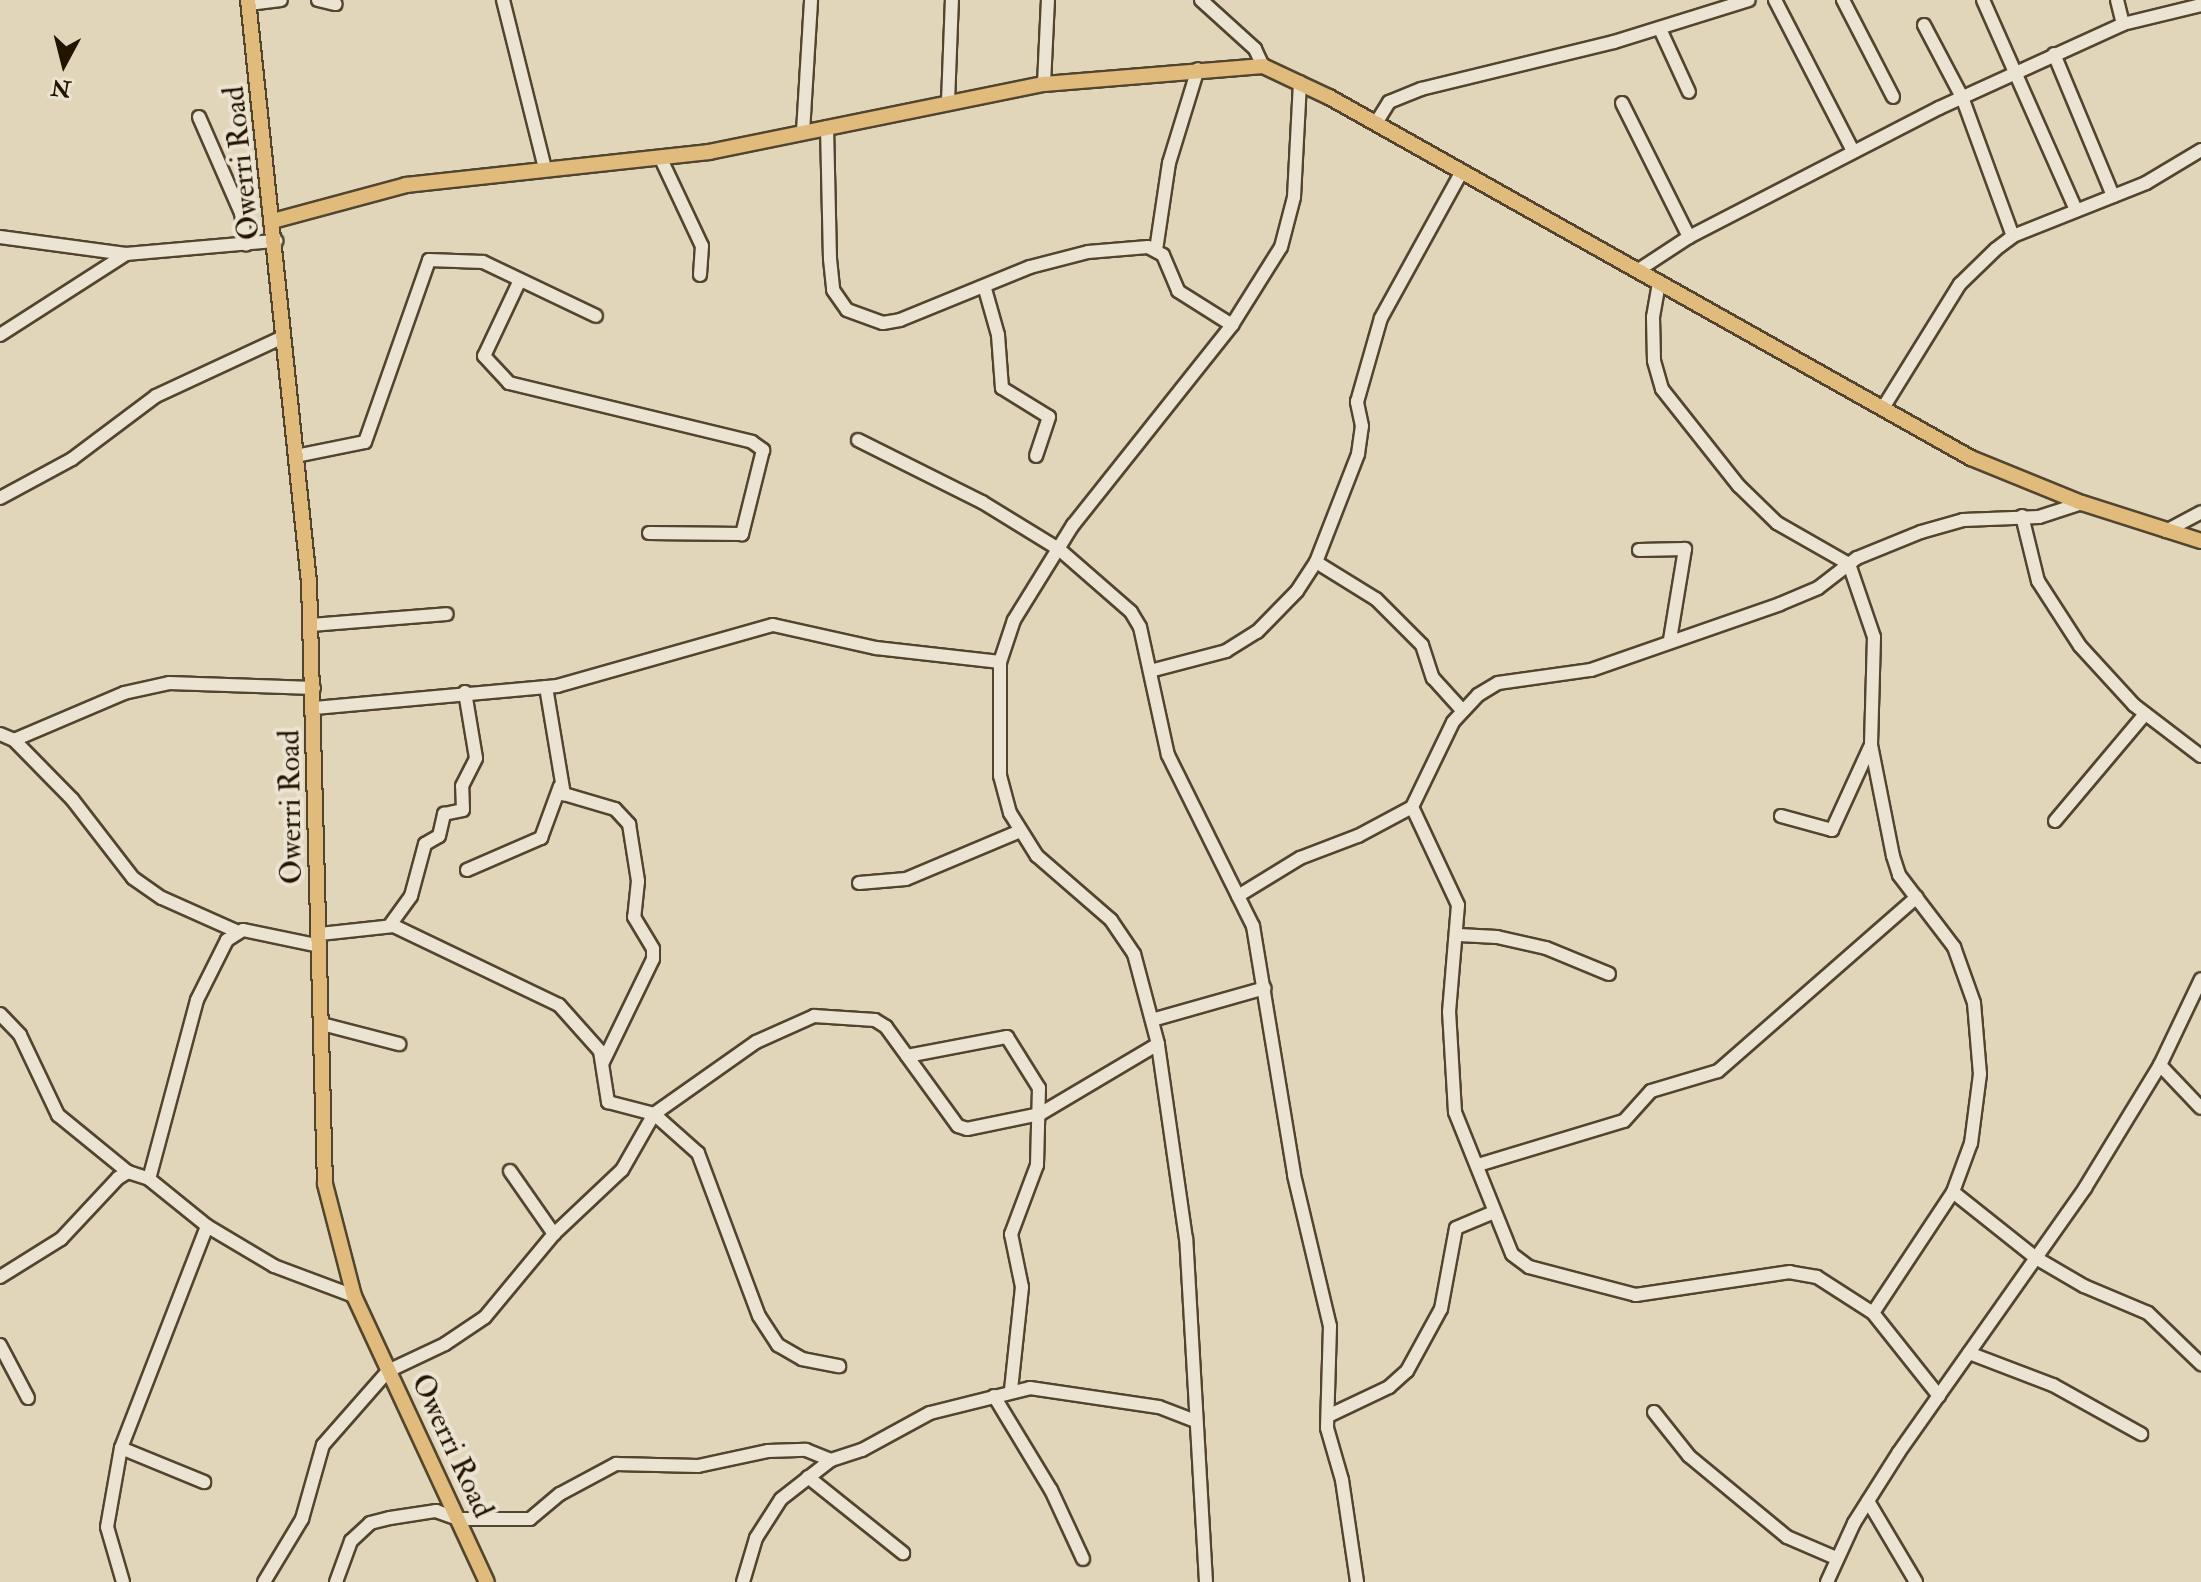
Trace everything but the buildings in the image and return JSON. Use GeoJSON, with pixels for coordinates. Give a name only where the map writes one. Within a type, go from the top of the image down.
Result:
{"type":"FeatureCollection","features":[{"type":"Feature","properties":{"kind":"main road","name":"Owerri Road"},"geometry":{"type":"LineString","coordinates":[[249,2],[276,241],[311,625],[325,1184],[354,1296],[487,1582]]}},
{"type":"Feature","properties":{"kind":"main road"},"geometry":{"type":"LineString","coordinates":[[273,221],[406,185],[661,159],[1044,84],[1263,66],[1376,123],[1971,458],[2082,503],[2201,541]]}},
{"type":"Feature","properties":{"kind":"street"},"geometry":{"type":"LineString","coordinates":[[249,2],[281,0]]}},
{"type":"Feature","properties":{"kind":"street"},"geometry":{"type":"LineString","coordinates":[[318,0],[336,4]]}},
{"type":"Feature","properties":{"kind":"street"},"geometry":{"type":"LineString","coordinates":[[503,0],[545,169]]}},
{"type":"Feature","properties":{"kind":"street"},"geometry":{"type":"LineString","coordinates":[[803,132],[811,0]]}},
{"type":"Feature","properties":{"kind":"street"},"geometry":{"type":"LineString","coordinates":[[948,102],[952,0]]}},
{"type":"Feature","properties":{"kind":"street"},"geometry":{"type":"LineString","coordinates":[[1044,84],[1048,0]]}},
{"type":"Feature","properties":{"kind":"street"},"geometry":{"type":"LineString","coordinates":[[1201,0],[1255,49],[1263,66]]}},
{"type":"Feature","properties":{"kind":"street"},"geometry":{"type":"LineString","coordinates":[[1376,123],[1389,102],[1421,89],[1660,29],[1749,0]]}},
{"type":"Feature","properties":{"kind":"street"},"geometry":{"type":"LineString","coordinates":[[1775,0],[1853,151]]}},
{"type":"Feature","properties":{"kind":"street"},"geometry":{"type":"LineString","coordinates":[[1843,0],[1893,97]]}},
{"type":"Feature","properties":{"kind":"street"},"geometry":{"type":"LineString","coordinates":[[1983,0],[2076,210]]}},
{"type":"Feature","properties":{"kind":"street"},"geometry":{"type":"LineString","coordinates":[[2117,0],[2123,24]]}},
{"type":"Feature","properties":{"kind":"street"},"geometry":{"type":"LineString","coordinates":[[1637,271],[1689,237],[1962,97],[2123,24],[2201,5]]}},
{"type":"Feature","properties":{"kind":"street"},"geometry":{"type":"LineString","coordinates":[[1924,25],[1962,97],[2013,236]]}},
{"type":"Feature","properties":{"kind":"street"},"geometry":{"type":"LineString","coordinates":[[1660,29],[1689,92]]}},
{"type":"Feature","properties":{"kind":"street"},"geometry":{"type":"LineString","coordinates":[[2054,54],[2113,196]]}},
{"type":"Feature","properties":{"kind":"street"},"geometry":{"type":"LineString","coordinates":[[1198,69],[1169,163],[1156,250],[1178,291],[1232,325]]}},
{"type":"Feature","properties":{"kind":"street"},"geometry":{"type":"LineString","coordinates":[[1206,1582],[1186,1239],[1158,1044],[1134,954],[1111,920],[1037,856],[1018,832],[1000,776],[1000,662],[1014,620],[1094,494],[1232,325],[1253,296],[1290,226],[1300,82]]}},
{"type":"Feature","properties":{"kind":"street"},"geometry":{"type":"LineString","coordinates":[[1622,103],[1689,237]]}},
{"type":"Feature","properties":{"kind":"street"},"geometry":{"type":"LineString","coordinates":[[199,117],[235,197],[246,245]]}},
{"type":"Feature","properties":{"kind":"street"},"geometry":{"type":"LineString","coordinates":[[827,127],[833,290],[847,310],[883,323],[929,313],[1030,267],[1088,252],[1156,250]]}},
{"type":"Feature","properties":{"kind":"street"},"geometry":{"type":"LineString","coordinates":[[1883,408],[1960,284],[2013,236],[2113,196],[2200,156]]}},
{"type":"Feature","properties":{"kind":"street"},"geometry":{"type":"LineString","coordinates":[[661,159],[702,246],[700,275]]}},
{"type":"Feature","properties":{"kind":"street"},"geometry":{"type":"LineString","coordinates":[[1150,671],[1226,651],[1257,632],[1297,591],[1316,562],[1358,454],[1362,426],[1357,402],[1381,318],[1461,173]]}},
{"type":"Feature","properties":{"kind":"street"},"geometry":{"type":"LineString","coordinates":[[0,237],[126,254],[276,241]]}},
{"type":"Feature","properties":{"kind":"street"},"geometry":{"type":"LineString","coordinates":[[0,335],[126,254]]}},
{"type":"Feature","properties":{"kind":"street"},"geometry":{"type":"LineString","coordinates":[[296,456],[365,442],[429,260],[483,262],[596,316]]}},
{"type":"Feature","properties":{"kind":"street"},"geometry":{"type":"LineString","coordinates":[[520,280],[484,356],[509,383],[752,442],[763,450],[742,534],[649,533]]}},
{"type":"Feature","properties":{"kind":"street"},"geometry":{"type":"LineString","coordinates":[[1659,283],[1653,317],[1654,361],[1662,389],[1739,486],[1777,523],[1849,564],[1874,637],[1871,745],[1893,856],[1899,875],[1954,947],[1974,1003],[1980,1074],[1971,1143],[1953,1192],[1873,1313]]}},
{"type":"Feature","properties":{"kind":"street"},"geometry":{"type":"LineString","coordinates":[[985,289],[998,335],[1002,388],[1049,417],[1036,456]]}},
{"type":"Feature","properties":{"kind":"street"},"geometry":{"type":"LineString","coordinates":[[0,498],[72,459],[156,396],[283,337]]}},
{"type":"Feature","properties":{"kind":"street"},"geometry":{"type":"LineString","coordinates":[[858,440],[982,502],[1060,550],[1131,612],[1150,671],[1168,755],[1253,926],[1294,1175],[1330,1326],[1328,1416],[1357,1582]]}},
{"type":"Feature","properties":{"kind":"street"},"geometry":{"type":"LineString","coordinates":[[1238,896],[1300,858],[1358,836],[1412,807],[1462,710],[1498,683],[1591,670],[1805,595],[1874,549],[1963,520],[2039,517],[2082,503]]}},
{"type":"Feature","properties":{"kind":"street"},"geometry":{"type":"LineString","coordinates":[[2166,531],[2201,512]]}},
{"type":"Feature","properties":{"kind":"street"},"geometry":{"type":"LineString","coordinates":[[2022,516],[2046,597],[2080,646],[2145,714],[2201,756]]}},
{"type":"Feature","properties":{"kind":"street"},"geometry":{"type":"LineString","coordinates":[[1639,550],[1685,549],[1670,640]]}},
{"type":"Feature","properties":{"kind":"street"},"geometry":{"type":"LineString","coordinates":[[1316,562],[1376,599],[1422,645],[1433,678],[1462,710]]}},
{"type":"Feature","properties":{"kind":"street"},"geometry":{"type":"LineString","coordinates":[[311,625],[447,614]]}},
{"type":"Feature","properties":{"kind":"street"},"geometry":{"type":"LineString","coordinates":[[315,708],[546,687],[773,625],[876,648],[1000,662]]}},
{"type":"Feature","properties":{"kind":"street"},"geometry":{"type":"LineString","coordinates":[[14,740],[156,685],[314,688]]}},
{"type":"Feature","properties":{"kind":"street"},"geometry":{"type":"LineString","coordinates":[[467,870],[541,838],[560,786],[546,687]]}},
{"type":"Feature","properties":{"kind":"street"},"geometry":{"type":"LineString","coordinates":[[390,925],[411,896],[425,844],[439,836],[444,814],[463,810],[462,786],[476,758],[465,692]]}},
{"type":"Feature","properties":{"kind":"street"},"geometry":{"type":"LineString","coordinates":[[2055,821],[2145,714]]}},
{"type":"Feature","properties":{"kind":"street"},"geometry":{"type":"LineString","coordinates":[[0,734],[14,740],[72,799],[133,878],[162,898],[236,931],[320,940],[390,925],[559,1005],[600,1051],[608,1102],[654,1114],[698,1153],[759,1316],[778,1345],[802,1359],[839,1366]]}},
{"type":"Feature","properties":{"kind":"street"},"geometry":{"type":"LineString","coordinates":[[1781,816],[1832,830],[1871,745]]}},
{"type":"Feature","properties":{"kind":"street"},"geometry":{"type":"LineString","coordinates":[[560,786],[571,797],[624,815],[638,881],[634,917],[653,949],[653,959],[603,1062]]}},
{"type":"Feature","properties":{"kind":"street"},"geometry":{"type":"LineString","coordinates":[[1412,807],[1455,893],[1459,935],[1449,991],[1450,1083],[1455,1112],[1478,1165],[1504,1241],[1519,1262],[1618,1292],[1666,1293],[1790,1272],[1817,1277],[1873,1313],[1939,1396]]}},
{"type":"Feature","properties":{"kind":"street"},"geometry":{"type":"LineString","coordinates":[[859,883],[906,879],[1018,832]]}},
{"type":"Feature","properties":{"kind":"street"},"geometry":{"type":"LineString","coordinates":[[1478,1165],[1624,1121],[1651,1091],[1718,1071],[1917,897]]}},
{"type":"Feature","properties":{"kind":"street"},"geometry":{"type":"LineString","coordinates":[[149,1179],[197,1000],[212,961],[236,931]]}},
{"type":"Feature","properties":{"kind":"street"},"geometry":{"type":"LineString","coordinates":[[1459,935],[1497,937],[1546,948],[1609,974]]}},
{"type":"Feature","properties":{"kind":"street"},"geometry":{"type":"LineString","coordinates":[[1827,1582],[1836,1558],[1868,1501],[2036,1258],[2160,1065],[2201,979]]}},
{"type":"Feature","properties":{"kind":"street"},"geometry":{"type":"LineString","coordinates":[[1152,1020],[1265,988]]}},
{"type":"Feature","properties":{"kind":"street"},"geometry":{"type":"LineString","coordinates":[[0,1014],[20,1035],[58,1115],[128,1172],[149,1179],[207,1226],[303,1280],[354,1296]]}},
{"type":"Feature","properties":{"kind":"street"},"geometry":{"type":"LineString","coordinates":[[264,1582],[302,1519],[323,1445],[388,1371],[445,1344],[485,1317],[554,1234],[622,1170],[654,1114],[756,1042],[814,1016],[875,1020],[907,1056],[958,1126],[980,1129],[1040,1114],[1158,1044]]}},
{"type":"Feature","properties":{"kind":"street"},"geometry":{"type":"LineString","coordinates":[[322,1024],[399,1044]]}},
{"type":"Feature","properties":{"kind":"street"},"geometry":{"type":"LineString","coordinates":[[907,1056],[1007,1037],[1039,1088],[1037,1165],[1012,1224],[1022,1287],[1011,1390]]}},
{"type":"Feature","properties":{"kind":"street"},"geometry":{"type":"LineString","coordinates":[[2160,1065],[2201,1108]]}},
{"type":"Feature","properties":{"kind":"street"},"geometry":{"type":"LineString","coordinates":[[510,1171],[554,1234]]}},
{"type":"Feature","properties":{"kind":"street"},"geometry":{"type":"LineString","coordinates":[[0,1277],[61,1239],[128,1172]]}},
{"type":"Feature","properties":{"kind":"street"},"geometry":{"type":"LineString","coordinates":[[1953,1192],[2036,1258],[2084,1286],[2148,1313],[2201,1364]]}},
{"type":"Feature","properties":{"kind":"street"},"geometry":{"type":"LineString","coordinates":[[1328,1416],[1364,1402],[1407,1371],[1441,1309],[1456,1228],[1494,1212]]}},
{"type":"Feature","properties":{"kind":"street"},"geometry":{"type":"LineString","coordinates":[[123,1582],[107,1527],[121,1448],[207,1226]]}},
{"type":"Feature","properties":{"kind":"street"},"geometry":{"type":"LineString","coordinates":[[0,1345],[28,1398]]}},
{"type":"Feature","properties":{"kind":"street"},"geometry":{"type":"LineString","coordinates":[[1969,1353],[2053,1385],[2141,1434]]}},
{"type":"Feature","properties":{"kind":"street"},"geometry":{"type":"LineString","coordinates":[[743,1582],[768,1518],[781,1499],[831,1460],[862,1450],[917,1418],[1011,1390],[1075,1392],[1159,1407],[1196,1421]]}},
{"type":"Feature","properties":{"kind":"street"},"geometry":{"type":"LineString","coordinates":[[994,1396],[1051,1490],[1083,1559]]}},
{"type":"Feature","properties":{"kind":"street"},"geometry":{"type":"LineString","coordinates":[[1654,1412],[1689,1456],[1787,1537],[1836,1558]]}},
{"type":"Feature","properties":{"kind":"street"},"geometry":{"type":"LineString","coordinates":[[121,1448],[204,1482]]}},
{"type":"Feature","properties":{"kind":"street"},"geometry":{"type":"LineString","coordinates":[[336,1582],[351,1541],[370,1523],[436,1511],[458,1519],[530,1519],[560,1494],[616,1464],[698,1466],[793,1450],[831,1460]]}},
{"type":"Feature","properties":{"kind":"street"},"geometry":{"type":"LineString","coordinates":[[808,1477],[903,1553]]}},
{"type":"Feature","properties":{"kind":"street"},"geometry":{"type":"LineString","coordinates":[[1868,1501],[1916,1582]]}}]}
